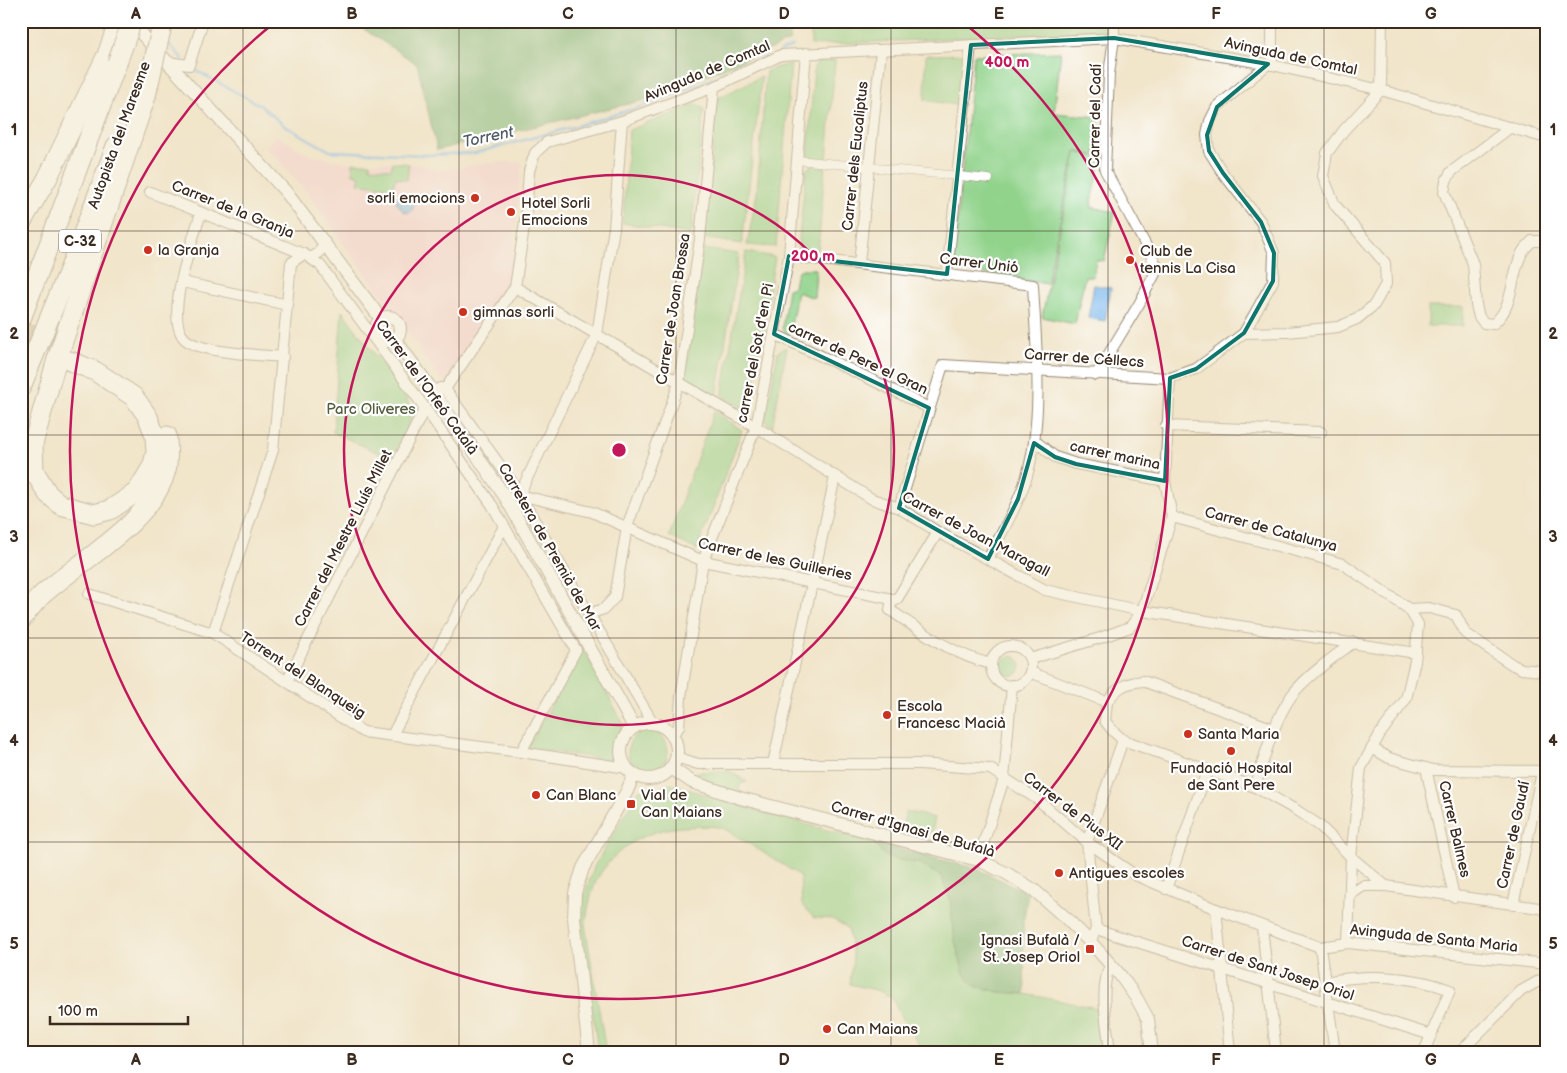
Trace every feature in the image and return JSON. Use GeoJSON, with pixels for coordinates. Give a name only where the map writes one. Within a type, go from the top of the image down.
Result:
{"type":"FeatureCollection","features":[{"type":"Feature","properties":{"kind":"highway"},"geometry":{"type":"LineString","coordinates":[[21,223],[112,59],[119,21]]}},
{"type":"Feature","properties":{"kind":"highway","name":"Autopista del Maresme"},"geometry":{"type":"LineString","coordinates":[[21,319],[112,59],[131,21]]}},
{"type":"Feature","properties":{"kind":"highway"},"geometry":{"type":"LineString","coordinates":[[140,95],[161,21]]}},
{"type":"Feature","properties":{"kind":"highway","name":"Autopista del Maresme"},"geometry":{"type":"LineString","coordinates":[[21,387],[140,95]]}},
{"type":"Feature","properties":{"kind":"highway","name":"C-32"},"geometry":{"type":"LineString","coordinates":[[67,356],[140,95]]}},
{"type":"Feature","properties":{"kind":"highway"},"geometry":{"type":"LineString","coordinates":[[67,356],[95,371],[134,397],[148,417],[155,436],[156,453],[152,468],[137,492],[110,510],[94,514],[61,505],[48,494],[34,471],[33,444],[67,356]]}},
{"type":"Feature","properties":{"kind":"highway"},"geometry":{"type":"LineString","coordinates":[[21,620],[42,595],[72,570],[101,550],[145,509],[158,490],[166,470],[168,454],[166,432],[158,412],[142,389],[115,369],[67,356]]}},
{"type":"Feature","properties":{"kind":"street"},"geometry":{"type":"LineString","coordinates":[[131,21],[286,192],[324,243],[378,324],[377,333],[387,343],[398,334],[399,327],[392,318],[386,317],[378,324]]}},
{"type":"Feature","properties":{"kind":"street"},"geometry":{"type":"LineString","coordinates":[[187,82],[189,65],[203,21]]}},
{"type":"Feature","properties":{"kind":"street"},"geometry":{"type":"LineString","coordinates":[[1114,21],[1114,38]]}},
{"type":"Feature","properties":{"kind":"street"},"geometry":{"type":"LineString","coordinates":[[1272,21],[1270,65],[1217,107],[1210,121],[1207,135],[1209,151],[1223,173],[1261,222],[1274,253],[1272,281],[1244,333],[1288,332],[1338,327],[1357,319],[1374,305],[1386,284],[1385,263],[1335,205],[1323,176],[1326,153],[1344,130],[1381,90],[1382,21]]}},
{"type":"Feature","properties":{"kind":"street","name":"Avinguda de Comtal"},"geometry":{"type":"LineString","coordinates":[[515,287],[526,215],[529,171],[535,153],[547,142],[622,121],[714,87],[781,55],[1114,38],[1270,65],[1381,90],[1546,138]]}},
{"type":"Feature","properties":{"kind":"street","name":"Carrer del Cadí"},"geometry":{"type":"LineString","coordinates":[[1096,374],[1139,304],[1158,268],[1105,170],[1109,74],[1114,38]]}},
{"type":"Feature","properties":{"kind":"street"},"geometry":{"type":"LineString","coordinates":[[947,274],[971,45]]}},
{"type":"Feature","properties":{"kind":"street","name":"Carrer dels Eucaliptus"},"geometry":{"type":"LineString","coordinates":[[859,264],[881,50]]}},
{"type":"Feature","properties":{"kind":"street","name":"carrer del Sot d'en Pi"},"geometry":{"type":"LineString","coordinates":[[672,735],[679,727],[681,697],[703,561],[756,427],[789,256],[806,53]]}},
{"type":"Feature","properties":{"kind":"street"},"geometry":{"type":"LineString","coordinates":[[167,62],[189,65]]}},
{"type":"Feature","properties":{"kind":"street","name":"Carrer de Joan Brossa"},"geometry":{"type":"LineString","coordinates":[[589,614],[604,609],[614,597],[627,527],[679,383],[700,239],[714,87]]}},
{"type":"Feature","properties":{"kind":"street"},"geometry":{"type":"LineString","coordinates":[[519,495],[597,334],[614,228],[622,121]]}},
{"type":"Feature","properties":{"kind":"street"},"geometry":{"type":"LineString","coordinates":[[1511,127],[1451,172],[1446,181],[1444,192],[1473,264],[1476,306],[1479,318],[1484,324],[1493,324],[1500,319],[1507,308],[1522,252],[1532,241],[1542,241],[1546,244]]}},
{"type":"Feature","properties":{"kind":"street"},"geometry":{"type":"LineString","coordinates":[[797,160],[989,179]]}},
{"type":"Feature","properties":{"kind":"street","name":"Carrer de la Granja"},"geometry":{"type":"LineString","coordinates":[[150,192],[307,256]]}},
{"type":"Feature","properties":{"kind":"street"},"geometry":{"type":"LineString","coordinates":[[201,213],[178,296],[176,312],[179,330],[186,339],[201,348],[283,356]]}},
{"type":"Feature","properties":{"kind":"street"},"geometry":{"type":"LineString","coordinates":[[213,634],[273,450],[291,263],[319,253],[324,243]]}},
{"type":"Feature","properties":{"kind":"street","name":"Carrer de l'Orfeó Català"},"geometry":{"type":"LineString","coordinates":[[307,256],[320,265],[360,320],[387,343],[425,408],[492,504],[576,650],[522,752]]}},
{"type":"Feature","properties":{"kind":"street","name":"Carrer Unió"},"geometry":{"type":"LineString","coordinates":[[789,256],[1033,285],[1038,369],[1035,440],[1024,485],[988,559]]}},
{"type":"Feature","properties":{"kind":"street"},"geometry":{"type":"LineString","coordinates":[[182,282],[288,305]]}},
{"type":"Feature","properties":{"kind":"street"},"geometry":{"type":"LineString","coordinates":[[445,390],[515,287]]}},
{"type":"Feature","properties":{"kind":"street","name":"Carrer de Joan Maragall"},"geometry":{"type":"LineString","coordinates":[[515,287],[756,427],[872,499],[900,508],[938,532],[1045,590],[1142,611],[1416,653]]}},
{"type":"Feature","properties":{"kind":"street"},"geometry":{"type":"LineString","coordinates":[[360,320],[378,324]]}},
{"type":"Feature","properties":{"kind":"street","name":"Carrer de Céllecs"},"geometry":{"type":"LineString","coordinates":[[900,508],[943,365],[1170,378],[1196,369],[1244,333]]}},
{"type":"Feature","properties":{"kind":"street","name":"carrer de Pere el Gran"},"geometry":{"type":"LineString","coordinates":[[774,334],[929,408]]}},
{"type":"Feature","properties":{"kind":"street","name":"Carretera de Premià de Mar"},"geometry":{"type":"LineString","coordinates":[[387,343],[428,384],[506,498],[634,727]]}},
{"type":"Feature","properties":{"kind":"street"},"geometry":{"type":"LineString","coordinates":[[1030,659],[1130,627],[1142,611],[1172,517],[1165,481],[1166,426],[1170,378]]}},
{"type":"Feature","properties":{"kind":"street"},"geometry":{"type":"LineString","coordinates":[[428,384],[445,390],[512,482],[653,723]]}},
{"type":"Feature","properties":{"kind":"street","name":"Carrer del Mestre Lluís Millet"},"geometry":{"type":"LineString","coordinates":[[287,681],[425,408]]}},
{"type":"Feature","properties":{"kind":"street"},"geometry":{"type":"LineString","coordinates":[[1166,426],[1321,432]]}},
{"type":"Feature","properties":{"kind":"street","name":"carrer marina"},"geometry":{"type":"LineString","coordinates":[[1035,440],[1055,457],[1076,464],[1165,481]]}},
{"type":"Feature","properties":{"kind":"street"},"geometry":{"type":"LineString","coordinates":[[773,764],[835,477]]}},
{"type":"Feature","properties":{"kind":"street","name":"Carrer de les Guilleries"},"geometry":{"type":"LineString","coordinates":[[519,495],[592,512],[703,561],[892,599]]}},
{"type":"Feature","properties":{"kind":"street","name":"Carrer de Catalunya"},"geometry":{"type":"LineString","coordinates":[[1172,517],[1344,564],[1409,609],[1418,624],[1416,653]]}},
{"type":"Feature","properties":{"kind":"street"},"geometry":{"type":"LineString","coordinates":[[392,735],[504,526]]}},
{"type":"Feature","properties":{"kind":"street"},"geometry":{"type":"LineString","coordinates":[[938,532],[897,599],[892,599],[890,610],[922,633],[950,649],[973,660],[991,664]]}},
{"type":"Feature","properties":{"kind":"street","name":"Torrent del Blanqueig"},"geometry":{"type":"LineString","coordinates":[[89,594],[213,634],[363,732],[522,752],[631,771]]}},
{"type":"Feature","properties":{"kind":"street"},"geometry":{"type":"LineString","coordinates":[[1409,609],[1429,608],[1456,615],[1465,633],[1513,665],[1522,669],[1540,671],[1546,669]]}},
{"type":"Feature","properties":{"kind":"street"},"geometry":{"type":"LineString","coordinates":[[1255,787],[1274,729],[1293,694],[1354,642]]}},
{"type":"Feature","properties":{"kind":"street"},"geometry":{"type":"LineString","coordinates":[[1005,646],[1019,647],[1026,652],[1030,659],[1030,672],[1024,680],[1012,686],[998,681],[993,675],[991,664],[994,655],[1005,646]]}},
{"type":"Feature","properties":{"kind":"street"},"geometry":{"type":"LineString","coordinates":[[1348,943],[1351,857],[1361,768],[1372,748],[1406,699],[1416,653]]}},
{"type":"Feature","properties":{"kind":"street"},"geometry":{"type":"LineString","coordinates":[[1030,672],[1107,702]]}},
{"type":"Feature","properties":{"kind":"street"},"geometry":{"type":"LineString","coordinates":[[1274,729],[1143,681],[1130,682],[1120,688],[1107,702],[1105,721],[1123,740],[1255,787],[1296,810],[1320,826],[1351,857],[1386,886]]}},
{"type":"Feature","properties":{"kind":"street"},"geometry":{"type":"LineString","coordinates":[[978,860],[1004,779],[1012,686]]}},
{"type":"Feature","properties":{"kind":"street"},"geometry":{"type":"LineString","coordinates":[[653,723],[660,725],[672,735],[675,742],[673,762],[659,776],[650,778],[631,771],[622,760],[621,751],[622,742],[626,734],[634,727],[653,723]]}},
{"type":"Feature","properties":{"kind":"street"},"geometry":{"type":"LineString","coordinates":[[1090,943],[1096,929],[1086,842],[1123,740]]}},
{"type":"Feature","properties":{"kind":"street"},"geometry":{"type":"LineString","coordinates":[[1372,748],[1389,758],[1433,770],[1544,771]]}},
{"type":"Feature","properties":{"kind":"street","name":"Carrer de Pius XII"},"geometry":{"type":"LineString","coordinates":[[673,762],[698,764],[919,764],[990,769],[1037,799],[1086,842],[1135,875],[1262,927],[1320,947]]}},
{"type":"Feature","properties":{"kind":"street","name":"Carrer d'Ignasi de Bufalà"},"geometry":{"type":"LineString","coordinates":[[673,762],[692,782],[740,798],[978,860],[1006,873],[1034,890],[1067,919],[1120,975],[1138,999],[1148,1019],[1152,1052]]}},
{"type":"Feature","properties":{"kind":"street","name":"Carrer Balmes"},"geometry":{"type":"LineString","coordinates":[[1426,768],[1454,897]]}},
{"type":"Feature","properties":{"kind":"street"},"geometry":{"type":"LineString","coordinates":[[589,1052],[574,918],[576,893],[583,868],[627,791],[631,771]]}},
{"type":"Feature","properties":{"kind":"street"},"geometry":{"type":"LineString","coordinates":[[1166,889],[1208,771]]}},
{"type":"Feature","properties":{"kind":"street","name":"Carrer de Gaudí"},"geometry":{"type":"LineString","coordinates":[[1513,906],[1544,771]]}},
{"type":"Feature","properties":{"kind":"street"},"geometry":{"type":"LineString","coordinates":[[1350,895],[1363,886],[1386,886],[1546,910]]}},
{"type":"Feature","properties":{"kind":"street"},"geometry":{"type":"LineString","coordinates":[[1216,909],[1230,1052]]}},
{"type":"Feature","properties":{"kind":"street"},"geometry":{"type":"LineString","coordinates":[[1262,927],[1276,1052]]}},
{"type":"Feature","properties":{"kind":"street","name":"Carrer de Sant Josep Oriol"},"geometry":{"type":"LineString","coordinates":[[1096,929],[1431,1035]]}},
{"type":"Feature","properties":{"kind":"street","name":"Avinguda de Santa Maria"},"geometry":{"type":"LineString","coordinates":[[1320,947],[1348,943],[1546,964]]}},
{"type":"Feature","properties":{"kind":"street"},"geometry":{"type":"LineString","coordinates":[[1320,947],[1335,1052]]}},
{"type":"Feature","properties":{"kind":"street"},"geometry":{"type":"LineString","coordinates":[[1110,965],[1105,976],[1104,995],[1110,1052]]}},
{"type":"Feature","properties":{"kind":"street"},"geometry":{"type":"LineString","coordinates":[[1460,1052],[1521,991],[1546,976]]}},
{"type":"Feature","properties":{"kind":"street"},"geometry":{"type":"LineString","coordinates":[[1325,982],[1370,978],[1398,978],[1433,984],[1450,990],[1424,1052]]}},
{"type":"Feature","properties":{"kind":"highlighted area"},"geometry":{"type":"Polygon","coordinates":[[[1114,38],[1268,64],[1217,107],[1207,135],[1209,151],[1223,173],[1261,222],[1274,253],[1273,281],[1244,333],[1196,369],[1170,378],[1165,481],[1076,464],[1055,457],[1034,443],[1018,499],[988,559],[899,508],[929,408],[774,334],[789,256],[947,274],[971,45],[1114,38]]]}},
{"type":"Feature","properties":{"kind":"shaded area"},"geometry":{"type":"Polygon","coordinates":[[[276,135],[309,155],[350,163],[405,162],[441,170],[499,162],[522,162],[510,287],[444,384],[306,191],[266,147],[276,135]]]}},
{"type":"Feature","properties":{"kind":"green space"},"geometry":{"type":"Polygon","coordinates":[[[351,21],[790,21],[790,41],[649,99],[437,150],[417,64],[351,21]]]}},
{"type":"Feature","properties":{"kind":"green space"},"geometry":{"type":"Polygon","coordinates":[[[811,21],[1108,21],[1108,31],[811,45],[811,21]]]}},
{"type":"Feature","properties":{"kind":"green space"},"geometry":{"type":"Polygon","coordinates":[[[1061,52],[1054,113],[1099,117],[1096,155],[1075,151],[1047,284],[952,269],[974,55],[1061,52]]]}},
{"type":"Feature","properties":{"kind":"green space"},"geometry":{"type":"Polygon","coordinates":[[[968,54],[962,106],[925,100],[926,55],[968,54]]]}},
{"type":"Feature","properties":{"kind":"green space"},"geometry":{"type":"Polygon","coordinates":[[[835,60],[827,160],[808,158],[814,67],[819,61],[835,60]]]}},
{"type":"Feature","properties":{"kind":"green space"},"geometry":{"type":"Polygon","coordinates":[[[791,63],[776,247],[747,245],[757,193],[766,71],[791,63]]]}},
{"type":"Feature","properties":{"kind":"green space"},"geometry":{"type":"Polygon","coordinates":[[[762,76],[742,244],[703,238],[718,98],[762,76]]]}},
{"type":"Feature","properties":{"kind":"green space"},"geometry":{"type":"Polygon","coordinates":[[[697,104],[704,109],[691,234],[623,223],[629,130],[697,104]]]}},
{"type":"Feature","properties":{"kind":"green space"},"geometry":{"type":"Polygon","coordinates":[[[1076,152],[1098,157],[1100,164],[1091,207],[1115,212],[1104,261],[1096,260],[1093,277],[1085,276],[1075,324],[1042,317],[1076,152]]]}},
{"type":"Feature","properties":{"kind":"green space","name":"sorli emocions"},"geometry":{"type":"Polygon","coordinates":[[[393,162],[409,164],[407,180],[395,178],[393,188],[358,183],[360,176],[353,174],[353,163],[370,163],[370,167],[391,169],[393,162]]]}},
{"type":"Feature","properties":{"kind":"green space"},"geometry":{"type":"Polygon","coordinates":[[[812,165],[825,166],[818,253],[801,251],[798,248],[806,170],[812,165]]]}},
{"type":"Feature","properties":{"kind":"green space"},"geometry":{"type":"Polygon","coordinates":[[[703,249],[739,254],[717,397],[685,378],[703,249]]]}},
{"type":"Feature","properties":{"kind":"green space"},"geometry":{"type":"Polygon","coordinates":[[[746,252],[775,257],[750,412],[722,396],[746,252]]]}},
{"type":"Feature","properties":{"kind":"green space"},"geometry":{"type":"Polygon","coordinates":[[[802,269],[816,269],[814,298],[797,292],[789,336],[782,329],[788,289],[794,287],[797,272],[802,269]]]}},
{"type":"Feature","properties":{"kind":"green space"},"geometry":{"type":"Polygon","coordinates":[[[1428,307],[1463,307],[1463,326],[1428,326],[1428,307]]]}},
{"type":"Feature","properties":{"kind":"green space","name":"Parc Oliveres"},"geometry":{"type":"Polygon","coordinates":[[[342,311],[403,392],[410,406],[411,416],[409,422],[391,459],[333,432],[342,311]]]}},
{"type":"Feature","properties":{"kind":"green space"},"geometry":{"type":"Polygon","coordinates":[[[783,348],[787,348],[772,428],[765,420],[778,352],[783,348]]]}},
{"type":"Feature","properties":{"kind":"green space"},"geometry":{"type":"Polygon","coordinates":[[[714,411],[742,430],[697,550],[669,536],[714,411]]]}},
{"type":"Feature","properties":{"kind":"green space"},"geometry":{"type":"Polygon","coordinates":[[[583,649],[624,725],[616,743],[617,761],[527,748],[583,649]]]}},
{"type":"Feature","properties":{"kind":"green space"},"geometry":{"type":"Polygon","coordinates":[[[1011,656],[1018,659],[1021,666],[1018,673],[1011,676],[1004,673],[1001,666],[1004,659],[1011,656]]]}},
{"type":"Feature","properties":{"kind":"green space"},"geometry":{"type":"Polygon","coordinates":[[[652,731],[659,734],[665,740],[668,751],[667,759],[659,768],[652,771],[644,771],[637,768],[629,759],[628,747],[631,740],[640,732],[652,731]]]}},
{"type":"Feature","properties":{"kind":"green space"},"geometry":{"type":"Polygon","coordinates":[[[729,771],[747,782],[740,784],[739,793],[695,780],[697,772],[729,771]]]}},
{"type":"Feature","properties":{"kind":"green space"},"geometry":{"type":"Polygon","coordinates":[[[671,784],[779,817],[875,843],[887,857],[920,864],[941,876],[950,899],[955,941],[964,974],[975,986],[1102,1009],[1107,1052],[924,1052],[902,1019],[893,999],[880,991],[850,984],[853,957],[848,928],[832,919],[814,918],[802,905],[800,876],[727,830],[708,826],[670,828],[636,840],[616,855],[600,874],[594,886],[585,925],[606,1052],[598,1052],[581,927],[584,897],[594,867],[639,790],[654,790],[671,784]]]}},
{"type":"Feature","properties":{"kind":"green space"},"geometry":{"type":"Polygon","coordinates":[[[906,811],[935,818],[932,833],[902,826],[906,811]]]}},
{"type":"Feature","properties":{"kind":"green space"},"geometry":{"type":"Polygon","coordinates":[[[875,843],[978,869],[1028,893],[1023,924],[1025,994],[1000,992],[975,986],[964,974],[955,941],[950,898],[941,876],[920,864],[887,857],[875,843]]]}},
{"type":"Feature","properties":{"kind":"water"},"geometry":{"type":"Polygon","coordinates":[[[405,194],[411,197],[414,206],[412,211],[408,213],[403,211],[396,202],[398,196],[405,194]]]}},
{"type":"Feature","properties":{"kind":"water"},"geometry":{"type":"Polygon","coordinates":[[[1094,285],[1111,288],[1105,321],[1088,318],[1094,285]]]}},
{"type":"Feature","properties":{"kind":"waterway","name":"Torrent"},"geometry":{"type":"LineString","coordinates":[[148,21],[153,27]]}},
{"type":"Feature","properties":{"kind":"waterway","name":"Torrent"},"geometry":{"type":"LineString","coordinates":[[167,42],[183,59]]}},
{"type":"Feature","properties":{"kind":"waterway","name":"Torrent"},"geometry":{"type":"LineString","coordinates":[[780,51],[793,46]]}},
{"type":"Feature","properties":{"kind":"waterway","name":"Torrent"},"geometry":{"type":"LineString","coordinates":[[195,70],[260,105],[285,126],[330,151],[427,155],[475,153],[573,127],[650,104],[766,57]]}},
{"type":"Feature","properties":{"kind":"tunnel"},"geometry":{"type":"LineString","coordinates":[[21,329],[73,350]]}},
{"type":"Feature","properties":{"kind":"place","name":"sorli emocions"},"geometry":{"type":"Point","coordinates":[475,198]}},
{"type":"Feature","properties":{"kind":"place","name":"Hotel Sorli Emocions"},"geometry":{"type":"Point","coordinates":[511,212]}},
{"type":"Feature","properties":{"kind":"place","name":"la Granja"},"geometry":{"type":"Point","coordinates":[148,250]}},
{"type":"Feature","properties":{"kind":"place","name":"Club de tennis La Cisa"},"geometry":{"type":"Point","coordinates":[1130,260]}},
{"type":"Feature","properties":{"kind":"place","name":"gimnas sorli"},"geometry":{"type":"Point","coordinates":[463,312]}},
{"type":"Feature","properties":{"kind":"place","name":"Escola Francesc Macià"},"geometry":{"type":"Point","coordinates":[887,715]}},
{"type":"Feature","properties":{"kind":"place","name":"Santa Maria"},"geometry":{"type":"Point","coordinates":[1188,734]}},
{"type":"Feature","properties":{"kind":"place","name":"Fundació Hospital de Sant Pere"},"geometry":{"type":"Point","coordinates":[1231,751]}},
{"type":"Feature","properties":{"kind":"place","name":"Can Blanc"},"geometry":{"type":"Point","coordinates":[536,795]}},
{"type":"Feature","properties":{"kind":"place","name":"Vial de Can Maians"},"geometry":{"type":"Point","coordinates":[631,804]}},
{"type":"Feature","properties":{"kind":"place","name":"Antigues escoles"},"geometry":{"type":"Point","coordinates":[1059,873]}},
{"type":"Feature","properties":{"kind":"place","name":"Ignasi Bufalà / St. Josep Oriol"},"geometry":{"type":"Point","coordinates":[1090,949]}},
{"type":"Feature","properties":{"kind":"place","name":"Can Maians"},"geometry":{"type":"Point","coordinates":[827,1029]}}]}
